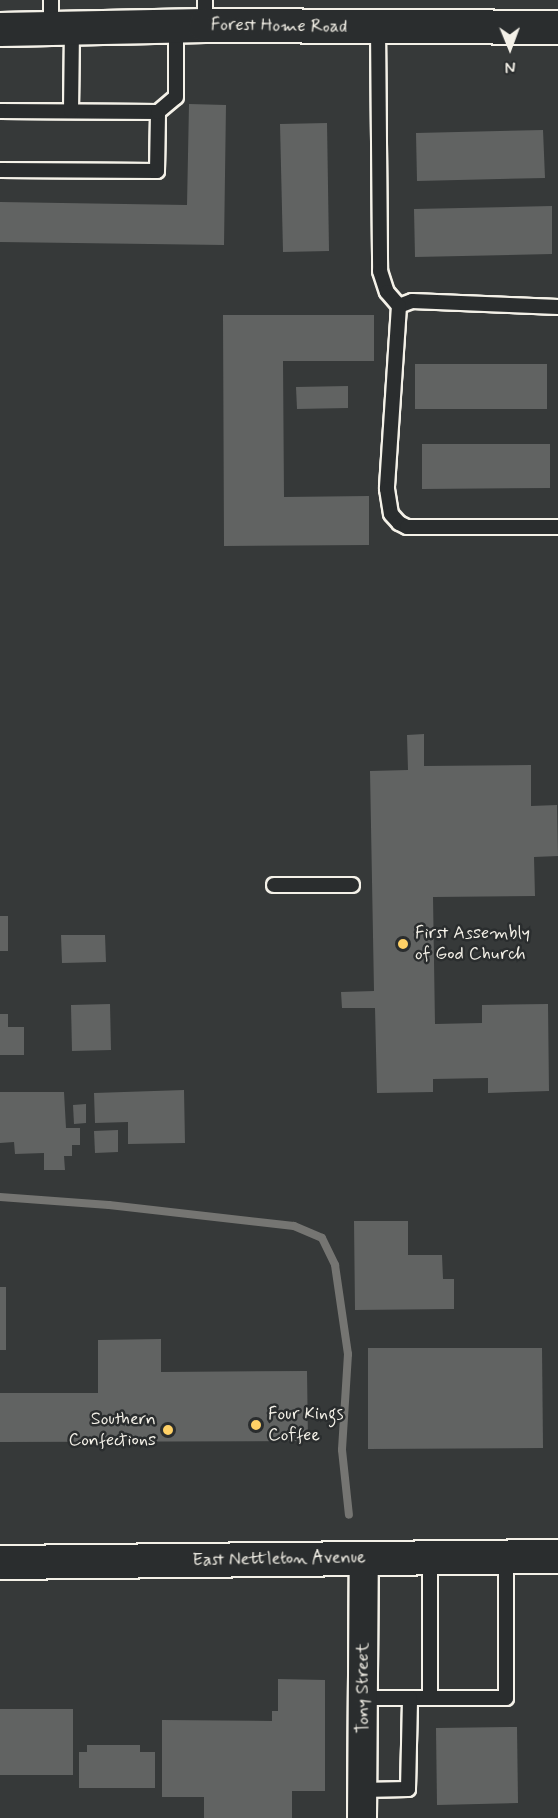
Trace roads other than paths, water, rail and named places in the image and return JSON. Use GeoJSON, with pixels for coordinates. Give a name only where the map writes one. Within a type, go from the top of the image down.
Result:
{"type":"FeatureCollection","features":[{"type":"Feature","properties":{"kind":"main road","name":"Forest Home Road"},"geometry":{"type":"LineString","coordinates":[[0,29],[58,18],[195,17],[378,27],[558,27]]}},
{"type":"Feature","properties":{"kind":"main road","name":"East Nettleton Avenue"},"geometry":{"type":"LineString","coordinates":[[0,1562],[558,1556]]}},
{"type":"Feature","properties":{"kind":"street","name":"Tony Street"},"geometry":{"type":"LineString","coordinates":[[362,1818],[364,1558]]}},
{"type":"Feature","properties":{"kind":"lane"},"geometry":{"type":"LineString","coordinates":[[0,111],[158,112],[176,97],[195,17]]}},
{"type":"Feature","properties":{"kind":"lane"},"geometry":{"type":"LineString","coordinates":[[58,18],[71,111]]}},
{"type":"Feature","properties":{"kind":"lane"},"geometry":{"type":"LineString","coordinates":[[378,27],[380,271],[387,292],[399,306],[387,489],[391,514],[399,523],[407,527],[558,527]]}},
{"type":"Feature","properties":{"kind":"lane"},"geometry":{"type":"LineString","coordinates":[[0,170],[157,171],[158,112]]}},
{"type":"Feature","properties":{"kind":"lane"},"geometry":{"type":"LineString","coordinates":[[399,306],[412,301],[558,307]]}},
{"type":"Feature","properties":{"kind":"lane"},"geometry":{"type":"LineString","coordinates":[[274,885],[352,885]]}},
{"type":"Feature","properties":{"kind":"lane"},"geometry":{"type":"LineString","coordinates":[[430,1557],[430,1698]]}},
{"type":"Feature","properties":{"kind":"lane"},"geometry":{"type":"LineString","coordinates":[[363,1698],[506,1698],[506,1557]]}},
{"type":"Feature","properties":{"kind":"lane"},"geometry":{"type":"LineString","coordinates":[[362,1790],[408,1790],[410,1698]]}},
{"type":"Feature","properties":{"kind":"waterway"},"geometry":{"type":"LineString","coordinates":[[0,1197],[109,1205],[294,1226],[322,1238],[335,1265],[348,1354],[342,1450],[349,1515]]}},
{"type":"Feature","properties":{"kind":"place","name":"First Assembly of God Church"},"geometry":{"type":"Point","coordinates":[403,944]}},
{"type":"Feature","properties":{"kind":"place","name":"Four Kings Coffee"},"geometry":{"type":"Point","coordinates":[256,1425]}},
{"type":"Feature","properties":{"kind":"place","name":"Southern Confections"},"geometry":{"type":"Point","coordinates":[168,1430]}}]}
